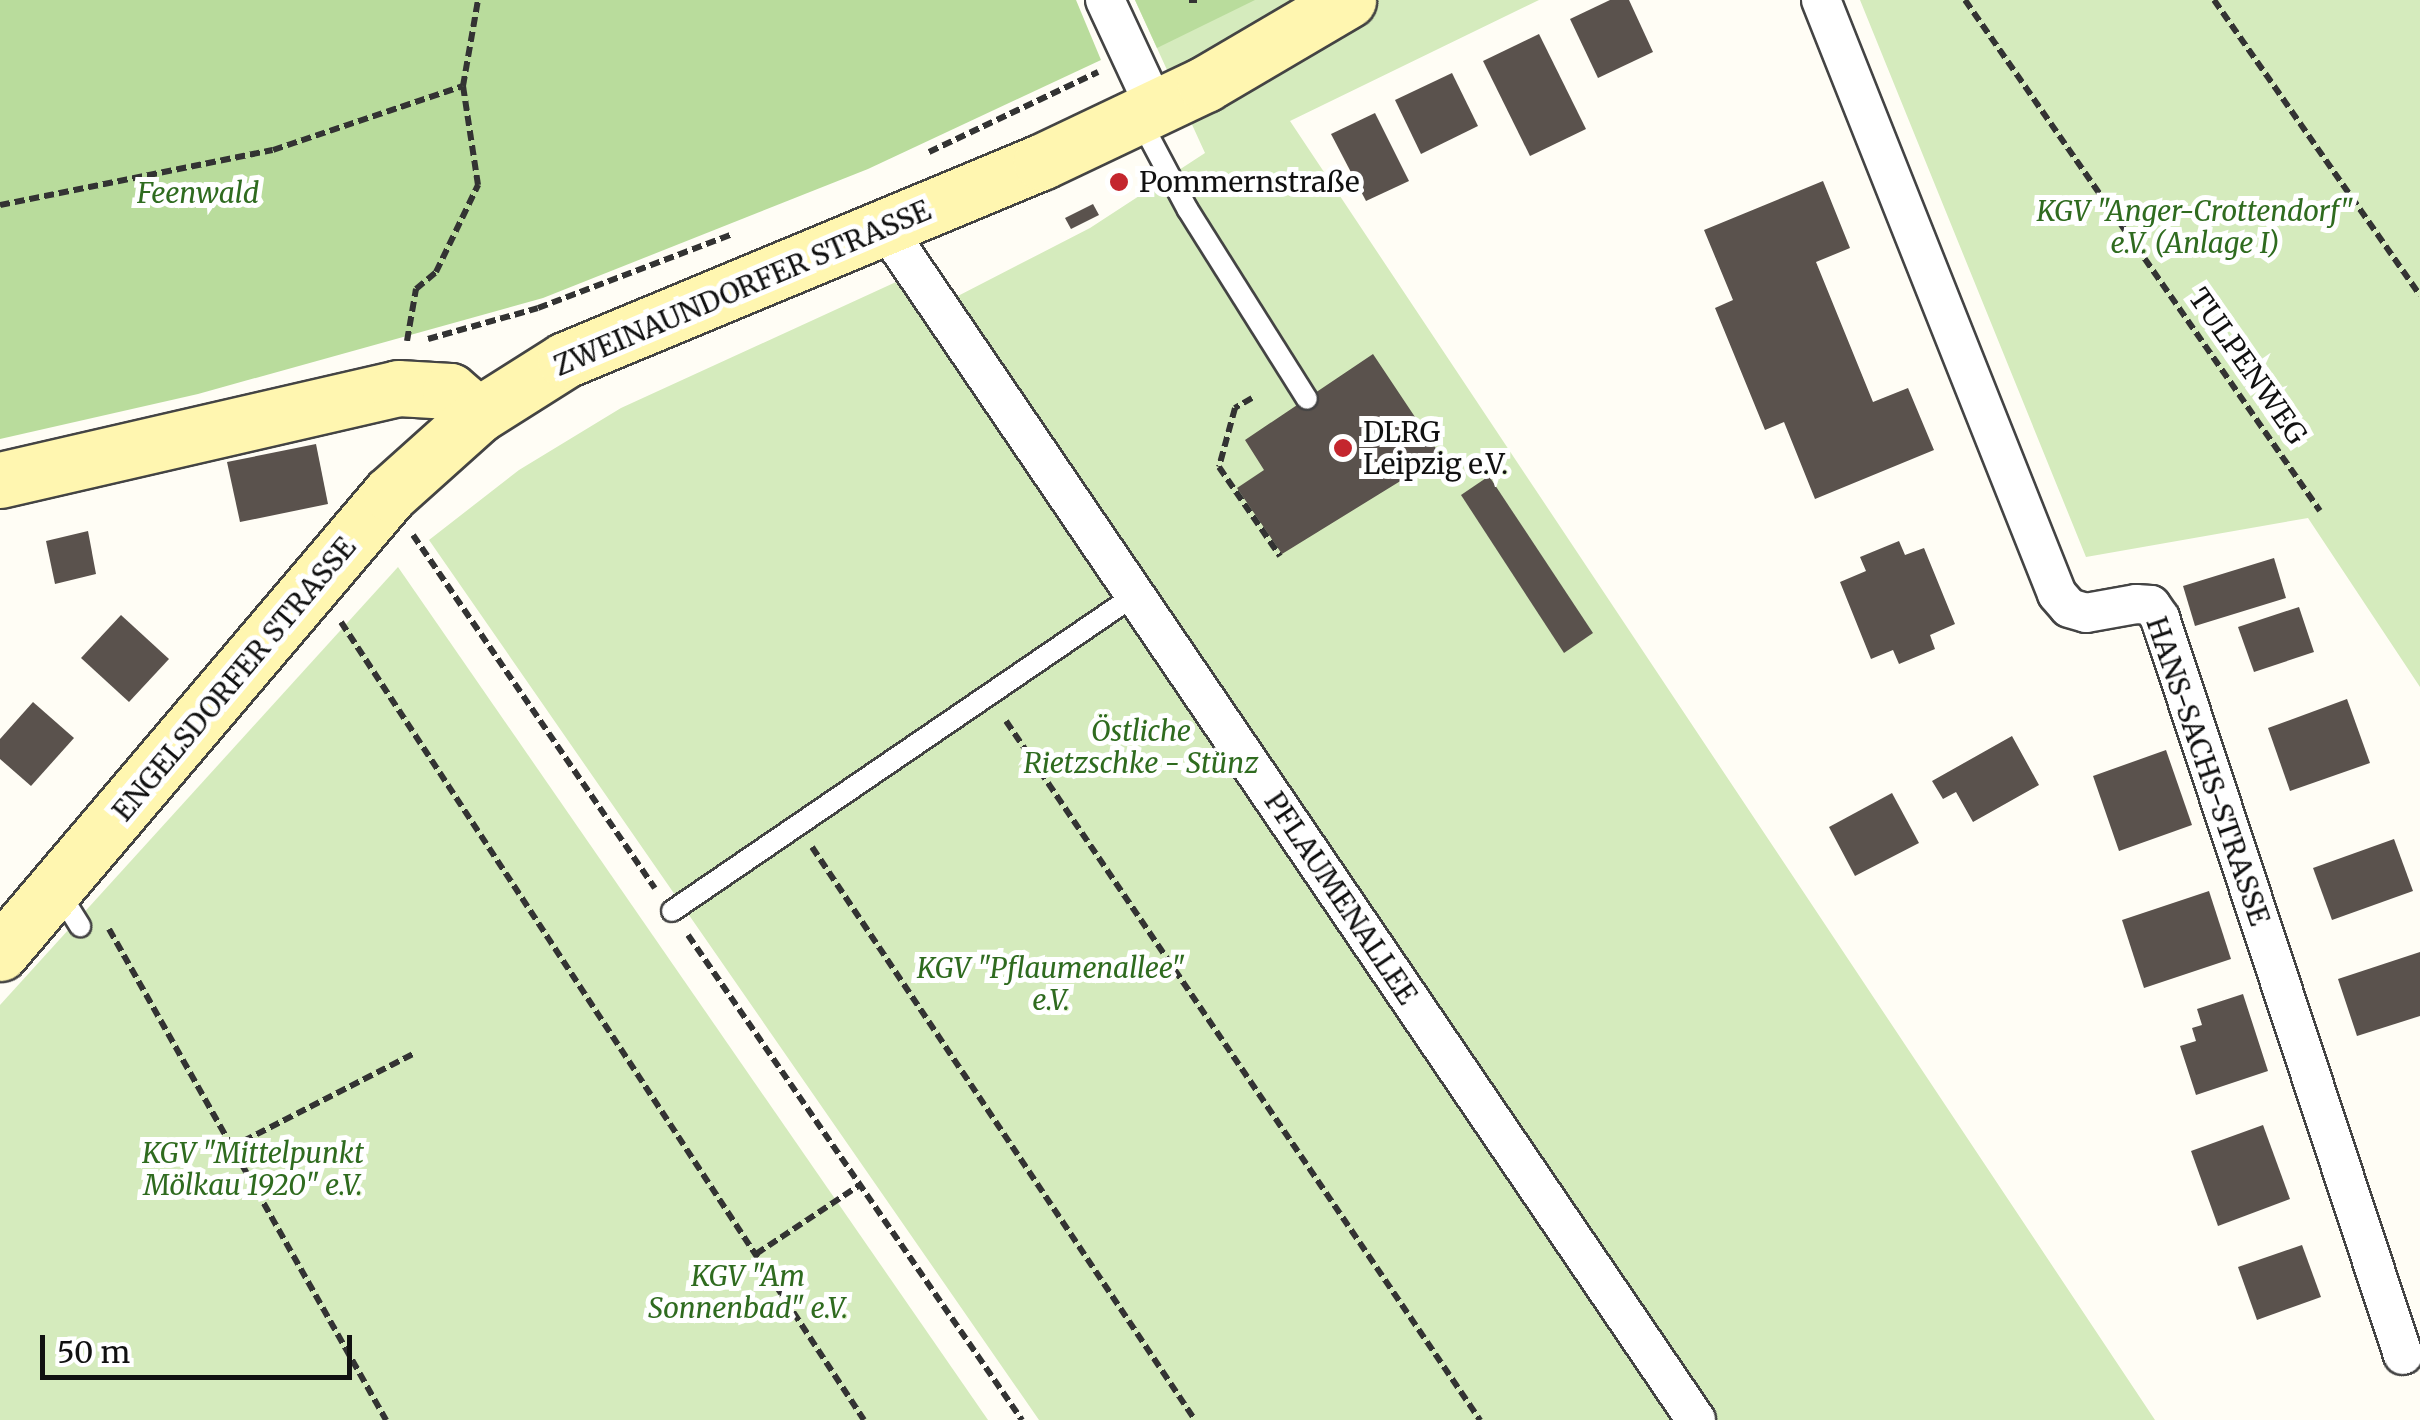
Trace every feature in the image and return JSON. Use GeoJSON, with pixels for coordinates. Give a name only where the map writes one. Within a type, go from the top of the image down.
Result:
{"type":"FeatureCollection","features":[{"type":"Feature","properties":{"kind":"street"},"geometry":{"type":"LineString","coordinates":[[1105,0],[1131,57],[1146,112]]}},
{"type":"Feature","properties":{"kind":"street","name":"ZWEINAUNDORFER STRASSE"},"geometry":{"type":"LineString","coordinates":[[478,415],[564,360],[1146,112],[1348,0]]}},
{"type":"Feature","properties":{"kind":"street","name":"HANS-SACHS-STRASSE"},"geometry":{"type":"LineString","coordinates":[[1821,0],[2057,594],[2069,608],[2086,613],[2136,604],[2150,605],[2160,618],[2402,1355]]}},
{"type":"Feature","properties":{"kind":"street","name":"PFLAUMENALLEE"},"geometry":{"type":"LineString","coordinates":[[884,226],[1696,1420]]}},
{"type":"Feature","properties":{"kind":"street"},"geometry":{"type":"LineString","coordinates":[[0,480],[402,367],[450,391],[478,415]]}},
{"type":"Feature","properties":{"kind":"street","name":"ENGELSDORFER STRASSE"},"geometry":{"type":"LineString","coordinates":[[0,953],[68,907],[390,494],[478,415]]}},
{"type":"Feature","properties":{"kind":"lane"},"geometry":{"type":"LineString","coordinates":[[1146,112],[1188,210],[1308,399]]}},
{"type":"Feature","properties":{"kind":"lane"},"geometry":{"type":"LineString","coordinates":[[672,911],[1135,594]]}},
{"type":"Feature","properties":{"kind":"path"},"geometry":{"type":"LineString","coordinates":[[402,367],[416,289],[436,272],[478,185],[463,86],[478,0]]}},
{"type":"Feature","properties":{"kind":"path"},"geometry":{"type":"LineString","coordinates":[[1189,0],[1197,0]]}},
{"type":"Feature","properties":{"kind":"path","name":"TULPENWEG"},"geometry":{"type":"LineString","coordinates":[[1965,0],[2320,511]]}},
{"type":"Feature","properties":{"kind":"path"},"geometry":{"type":"LineString","coordinates":[[2214,0],[2420,295]]}},
{"type":"Feature","properties":{"kind":"path"},"geometry":{"type":"LineString","coordinates":[[926,153],[1131,57]]}},
{"type":"Feature","properties":{"kind":"path"},"geometry":{"type":"LineString","coordinates":[[0,205],[273,150],[463,86]]}},
{"type":"Feature","properties":{"kind":"path"},"geometry":{"type":"LineString","coordinates":[[402,367],[538,308],[751,226]]}},
{"type":"Feature","properties":{"kind":"path"},"geometry":{"type":"LineString","coordinates":[[1252,398],[1236,408],[1219,467],[1280,556]]}},
{"type":"Feature","properties":{"kind":"path"},"geometry":{"type":"LineString","coordinates":[[415,538],[637,861]]}},
{"type":"Feature","properties":{"kind":"path"},"geometry":{"type":"LineString","coordinates":[[332,608],[864,1420]]}},
{"type":"Feature","properties":{"kind":"path"},"geometry":{"type":"LineString","coordinates":[[988,695],[1480,1420]]}},
{"type":"Feature","properties":{"kind":"path"},"geometry":{"type":"LineString","coordinates":[[798,825],[1195,1420]]}},
{"type":"Feature","properties":{"kind":"path"},"geometry":{"type":"LineString","coordinates":[[101,916],[386,1420]]}},
{"type":"Feature","properties":{"kind":"path"},"geometry":{"type":"LineString","coordinates":[[725,989],[1022,1420]]}},
{"type":"Feature","properties":{"kind":"path"},"geometry":{"type":"LineString","coordinates":[[230,1148],[413,1054]]}},
{"type":"Feature","properties":{"kind":"path"},"geometry":{"type":"LineString","coordinates":[[756,1254],[860,1185]]}},
{"type":"Feature","properties":{"kind":"green space","name":"Feenwald"},"geometry":{"type":"Polygon","coordinates":[[[0,0],[1076,0],[1101,60],[868,169],[543,298],[198,394],[0,439],[0,0]]]}},
{"type":"Feature","properties":{"kind":"green space","name":"Östliche Rietzschke - Stünz"},"geometry":{"type":"Polygon","coordinates":[[[1135,0],[1539,0],[1290,121],[2155,1420],[1039,1420],[429,540],[519,470],[621,408],[896,282],[954,298],[1090,228],[1205,153],[1135,0]]]}},
{"type":"Feature","properties":{"kind":"green space"},"geometry":{"type":"Polygon","coordinates":[[[1135,0],[1255,0],[1157,48],[1135,0]]]}},
{"type":"Feature","properties":{"kind":"green space","name":"KGV \"Anger-Crottendorf\" e.V. (Anlage I)"},"geometry":{"type":"Polygon","coordinates":[[[1860,0],[2420,0],[2420,687],[2308,518],[2086,557],[1860,0]]]}},
{"type":"Feature","properties":{"kind":"green space"},"geometry":{"type":"Polygon","coordinates":[[[398,567],[988,1420],[0,1420],[0,1005],[398,567]]]}},
{"type":"Feature","properties":{"kind":"building"},"geometry":{"type":"Polygon","coordinates":[[[1610,0],[1629,0],[1653,52],[1598,78],[1570,19],[1610,0]]]}},
{"type":"Feature","properties":{"kind":"building"},"geometry":{"type":"Polygon","coordinates":[[[1539,34],[1586,129],[1530,156],[1483,61],[1539,34]]]}},
{"type":"Feature","properties":{"kind":"building"},"geometry":{"type":"Polygon","coordinates":[[[1452,73],[1478,126],[1421,154],[1395,100],[1452,73]]]}},
{"type":"Feature","properties":{"kind":"building"},"geometry":{"type":"Polygon","coordinates":[[[1375,113],[1409,181],[1366,201],[1331,134],[1375,113]]]}},
{"type":"Feature","properties":{"kind":"building"},"geometry":{"type":"Polygon","coordinates":[[[1823,181],[1850,248],[1816,262],[1873,402],[1908,388],[1934,450],[1815,499],[1784,422],[1765,430],[1715,308],[1733,300],[1704,230],[1823,181]]]}},
{"type":"Feature","properties":{"kind":"building"},"geometry":{"type":"Polygon","coordinates":[[[1093,204],[1099,215],[1071,229],[1065,218],[1093,204]]]}},
{"type":"Feature","properties":{"kind":"building","name":"DLRG Leipzig e.V."},"geometry":{"type":"Polygon","coordinates":[[[1373,354],[1441,456],[1282,554],[1237,488],[1264,470],[1245,440],[1373,354]]]}},
{"type":"Feature","properties":{"kind":"building"},"geometry":{"type":"Polygon","coordinates":[[[316,444],[328,504],[240,522],[227,462],[316,444]]]}},
{"type":"Feature","properties":{"kind":"building"},"geometry":{"type":"Polygon","coordinates":[[[1489,476],[1593,633],[1564,653],[1461,495],[1489,476]]]}},
{"type":"Feature","properties":{"kind":"building"},"geometry":{"type":"Polygon","coordinates":[[[88,531],[96,574],[55,584],[46,541],[88,531]]]}},
{"type":"Feature","properties":{"kind":"building"},"geometry":{"type":"Polygon","coordinates":[[[1899,541],[1905,555],[1924,548],[1955,624],[1930,635],[1935,649],[1899,664],[1893,650],[1871,659],[1840,582],[1866,571],[1860,557],[1899,541]]]}},
{"type":"Feature","properties":{"kind":"building"},"geometry":{"type":"Polygon","coordinates":[[[2274,558],[2286,598],[2195,626],[2183,586],[2274,558]]]}},
{"type":"Feature","properties":{"kind":"building"},"geometry":{"type":"Polygon","coordinates":[[[2299,607],[2314,652],[2254,672],[2238,627],[2299,607]]]}},
{"type":"Feature","properties":{"kind":"building"},"geometry":{"type":"Polygon","coordinates":[[[121,615],[169,659],[129,702],[81,658],[121,615]]]}},
{"type":"Feature","properties":{"kind":"building"},"geometry":{"type":"Polygon","coordinates":[[[2347,699],[2370,763],[2290,791],[2268,728],[2347,699]]]}},
{"type":"Feature","properties":{"kind":"building"},"geometry":{"type":"Polygon","coordinates":[[[33,702],[74,738],[31,786],[0,759],[0,739],[33,702]]]}},
{"type":"Feature","properties":{"kind":"building"},"geometry":{"type":"Polygon","coordinates":[[[2012,736],[2039,785],[1973,822],[1956,792],[1943,799],[1932,781],[2012,736]]]}},
{"type":"Feature","properties":{"kind":"building"},"geometry":{"type":"Polygon","coordinates":[[[2166,750],[2192,825],[2119,851],[2093,776],[2166,750]]]}},
{"type":"Feature","properties":{"kind":"building"},"geometry":{"type":"Polygon","coordinates":[[[1892,793],[1919,843],[1855,876],[1829,827],[1892,793]]]}},
{"type":"Feature","properties":{"kind":"building"},"geometry":{"type":"Polygon","coordinates":[[[2394,839],[2413,891],[2332,920],[2313,868],[2394,839]]]}},
{"type":"Feature","properties":{"kind":"building"},"geometry":{"type":"Polygon","coordinates":[[[2209,891],[2231,959],[2144,988],[2122,920],[2209,891]]]}},
{"type":"Feature","properties":{"kind":"building"},"geometry":{"type":"Polygon","coordinates":[[[2420,952],[2420,1016],[2357,1036],[2338,979],[2420,952]]]}},
{"type":"Feature","properties":{"kind":"building"},"geometry":{"type":"Polygon","coordinates":[[[2243,994],[2268,1071],[2196,1095],[2180,1046],[2196,1041],[2192,1028],[2202,1025],[2197,1009],[2243,994]]]}},
{"type":"Feature","properties":{"kind":"building"},"geometry":{"type":"Polygon","coordinates":[[[2263,1125],[2290,1199],[2218,1226],[2191,1151],[2263,1125]]]}},
{"type":"Feature","properties":{"kind":"building"},"geometry":{"type":"Polygon","coordinates":[[[2302,1245],[2321,1297],[2257,1320],[2238,1267],[2302,1245]]]}},
{"type":"Feature","properties":{"kind":"place","name":"Pommernstraße"},"geometry":{"type":"Point","coordinates":[1119,182]}},
{"type":"Feature","properties":{"kind":"place","name":"DLRG Leipzig e.V."},"geometry":{"type":"Point","coordinates":[1343,448]}},
{"type":"Feature","properties":{"kind":"park label","name":"KGV \"Pflaumenallee\" e.V."},"geometry":{"type":"Point","coordinates":[1051,984]}},
{"type":"Feature","properties":{"kind":"park label","name":"KGV \"Mittelpunkt Mölkau 1920\" e.V."},"geometry":{"type":"Point","coordinates":[253,1169]}},
{"type":"Feature","properties":{"kind":"park label","name":"KGV \"Am Sonnenbad\" e.V."},"geometry":{"type":"Point","coordinates":[748,1292]}}]}
